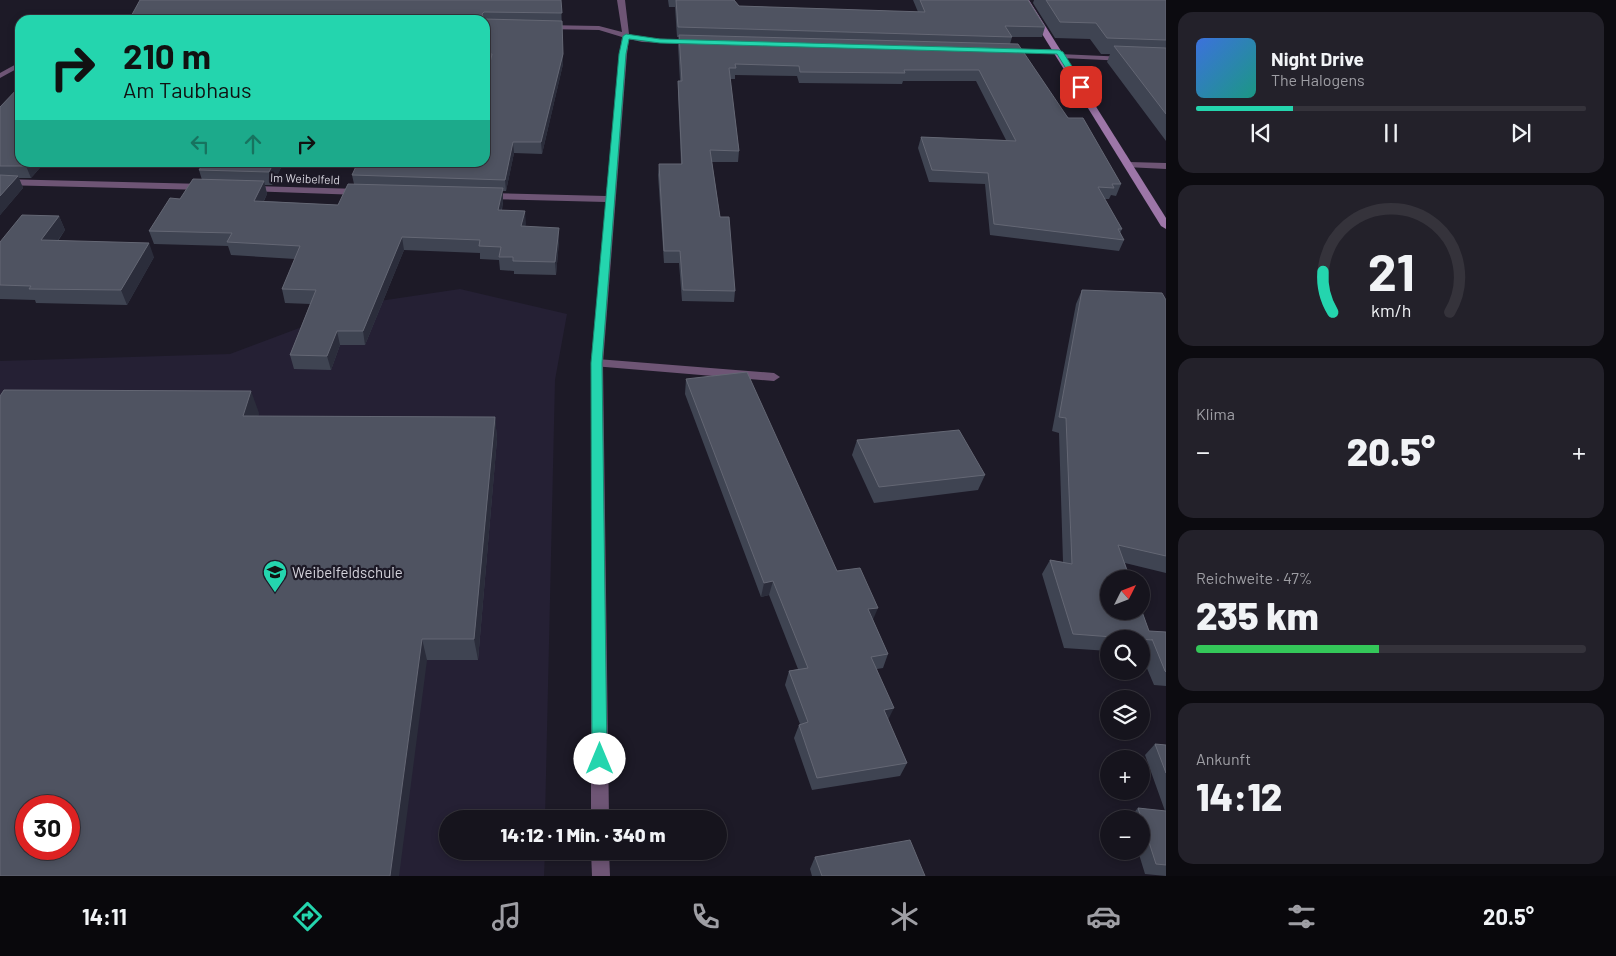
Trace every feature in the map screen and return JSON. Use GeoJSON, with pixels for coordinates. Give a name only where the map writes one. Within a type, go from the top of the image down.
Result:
{"type":"FeatureCollection","features":[{"type":"Feature","properties":{"kind":"street"},"geometry":{"type":"LineString","coordinates":[[600,810],[597,363],[610,199],[626,36],[621,0]]}},
{"type":"Feature","properties":{"kind":"street"},"geometry":{"type":"LineString","coordinates":[[1026,0],[1166,226]]}},
{"type":"Feature","properties":{"kind":"street"},"geometry":{"type":"LineString","coordinates":[[534,27],[599,28],[642,40],[700,42]]}},
{"type":"Feature","properties":{"kind":"street"},"geometry":{"type":"LineString","coordinates":[[999,50],[1138,59]]}},
{"type":"Feature","properties":{"kind":"street"},"geometry":{"type":"LineString","coordinates":[[0,76],[15,67]]}},
{"type":"Feature","properties":{"kind":"street"},"geometry":{"type":"LineString","coordinates":[[1129,165],[1166,166]]}},
{"type":"Feature","properties":{"kind":"street"},"geometry":{"type":"LineString","coordinates":[[0,182],[216,188]]}},
{"type":"Feature","properties":{"kind":"street","name":"Im Weibelfeld"},"geometry":{"type":"LineString","coordinates":[[236,188],[374,192]]}},
{"type":"Feature","properties":{"kind":"street"},"geometry":{"type":"LineString","coordinates":[[472,195],[610,199]]}},
{"type":"Feature","properties":{"kind":"street"},"geometry":{"type":"LineString","coordinates":[[597,363],[774,377]]}},
{"type":"Feature","properties":{"kind":"street"},"geometry":{"type":"LineString","coordinates":[[600,860],[601,876]]}},
{"type":"Feature","properties":{"kind":"shaded area","name":"Weibelfeldschule"},"geometry":{"type":"Polygon","coordinates":[[[460,289],[567,314],[555,380],[545,810],[439,810],[439,860],[545,860],[544,876],[0,876],[0,361],[230,354],[366,303],[460,289]]]}},
{"type":"Feature","properties":{"kind":"building"},"geometry":{"type":"Polygon","coordinates":[[[140,0],[561,0],[562,13],[484,12],[482,15],[132,15],[140,0]]]}},
{"type":"Feature","properties":{"kind":"building"},"geometry":{"type":"Polygon","coordinates":[[[676,0],[734,0],[739,6],[925,12],[920,0],[1028,0],[1045,27],[1005,26],[1012,37],[678,27],[676,0]]]}},
{"type":"Feature","properties":{"kind":"building"},"geometry":{"type":"Polygon","coordinates":[[[1046,0],[1166,0],[1166,40],[1107,38],[1096,23],[1060,22],[1046,0]]]}},
{"type":"Feature","properties":{"kind":"building"},"geometry":{"type":"Polygon","coordinates":[[[490,19],[562,21],[563,54],[541,142],[513,142],[505,180],[352,175],[356,167],[490,167],[490,63],[492,54],[490,54],[490,19]]]}},
{"type":"Feature","properties":{"kind":"building"},"geometry":{"type":"Polygon","coordinates":[[[679,35],[1018,44],[1068,118],[1083,118],[1121,184],[1112,184],[1114,188],[1098,187],[1122,229],[1118,229],[1124,240],[994,224],[988,173],[932,170],[921,137],[1016,141],[979,70],[904,70],[905,73],[800,72],[799,66],[735,64],[736,68],[729,68],[739,151],[710,150],[720,217],[729,217],[735,291],[683,290],[680,251],[664,251],[659,164],[682,164],[678,81],[682,81],[679,35]]]}},
{"type":"Feature","properties":{"kind":"building"},"geometry":{"type":"Polygon","coordinates":[[[1114,46],[1166,48],[1166,114],[1114,46]]]}},
{"type":"Feature","properties":{"kind":"building"},"geometry":{"type":"Polygon","coordinates":[[[15,91],[15,166],[0,166],[0,107],[15,91]]]}},
{"type":"Feature","properties":{"kind":"building"},"geometry":{"type":"Polygon","coordinates":[[[201,167],[272,167],[269,172],[199,170],[201,167]]]}},
{"type":"Feature","properties":{"kind":"building"},"geometry":{"type":"Polygon","coordinates":[[[0,175],[18,176],[0,196],[0,175]]]}},
{"type":"Feature","properties":{"kind":"building"},"geometry":{"type":"Polygon","coordinates":[[[193,179],[264,181],[254,201],[338,205],[348,184],[503,188],[498,210],[525,211],[521,226],[559,228],[555,262],[513,261],[513,257],[499,257],[501,247],[479,246],[480,240],[402,237],[363,331],[337,331],[327,356],[290,355],[316,290],[282,289],[300,246],[227,242],[232,233],[149,231],[170,198],[180,199],[193,179]]]}},
{"type":"Feature","properties":{"kind":"building"},"geometry":{"type":"Polygon","coordinates":[[[22,215],[59,216],[41,240],[149,243],[121,290],[29,289],[31,286],[0,285],[0,242],[22,215]]]}},
{"type":"Feature","properties":{"kind":"building"},"geometry":{"type":"Polygon","coordinates":[[[1082,290],[1162,293],[1166,300],[1166,556],[1118,545],[1127,570],[1100,570],[1100,620],[1145,620],[1149,630],[1100,630],[1100,636],[1073,634],[1050,560],[1072,564],[1066,418],[1059,417],[1082,290]]]}},
{"type":"Feature","properties":{"kind":"building"},"geometry":{"type":"Polygon","coordinates":[[[747,372],[837,571],[860,568],[878,608],[868,609],[888,654],[871,657],[894,708],[884,710],[907,763],[817,778],[799,725],[808,722],[789,671],[808,668],[773,581],[764,583],[686,379],[747,372]]]}},
{"type":"Feature","properties":{"kind":"building","name":"Weibelfeldschule"},"geometry":{"type":"Polygon","coordinates":[[[4,390],[251,391],[243,416],[495,417],[474,639],[422,639],[390,876],[0,876],[0,396],[4,390]]]}},
{"type":"Feature","properties":{"kind":"building"},"geometry":{"type":"Polygon","coordinates":[[[959,430],[985,475],[879,487],[857,440],[959,430]]]}},
{"type":"Feature","properties":{"kind":"building"},"geometry":{"type":"Polygon","coordinates":[[[1150,631],[1166,632],[1166,672],[1152,639],[1150,640],[1150,631]]]}},
{"type":"Feature","properties":{"kind":"building"},"geometry":{"type":"Polygon","coordinates":[[[1155,744],[1166,745],[1166,773],[1155,744]]]}},
{"type":"Feature","properties":{"kind":"building"},"geometry":{"type":"Polygon","coordinates":[[[1138,808],[1166,811],[1166,865],[1156,864],[1150,845],[1150,810],[1139,810],[1138,808]]]}},
{"type":"Feature","properties":{"kind":"building"},"geometry":{"type":"Polygon","coordinates":[[[910,840],[925,876],[822,876],[815,857],[910,840]]]}},
{"type":"Feature","properties":{"kind":"place","name":"Weibelfeldschule"},"geometry":{"type":"Point","coordinates":[275,593]}},
{"type":"Feature","properties":{"kind":"route"},"geometry":{"type":"LineString","coordinates":[[600,759],[597,363],[626,36],[642,40],[660,41],[1059,52],[1081,87]]}}]}
